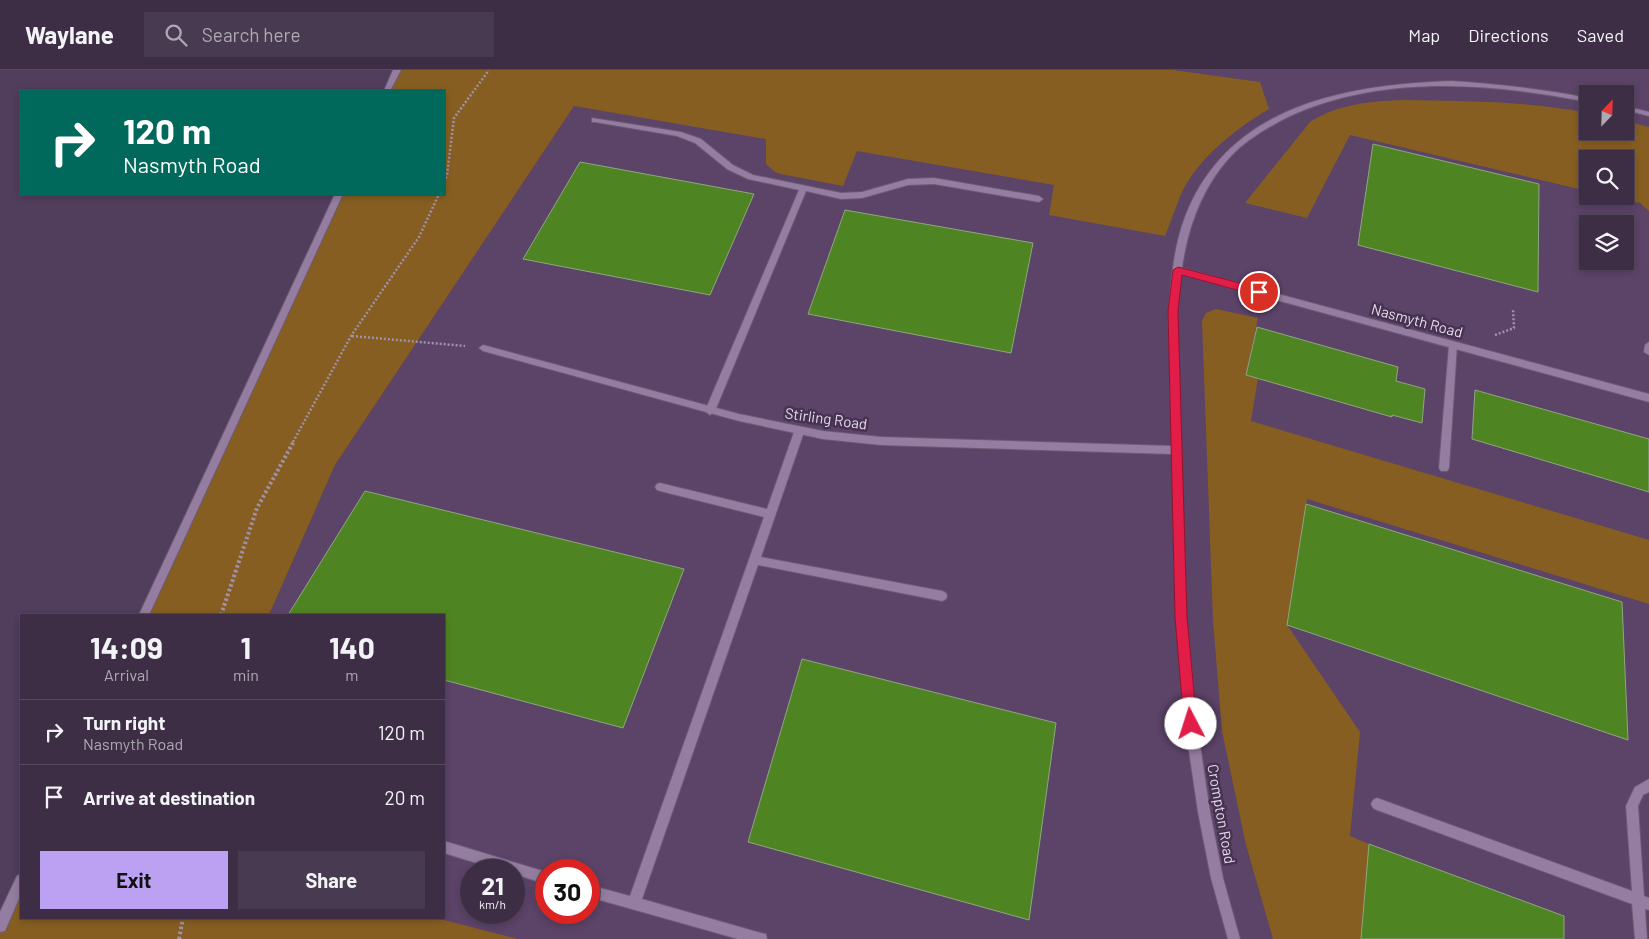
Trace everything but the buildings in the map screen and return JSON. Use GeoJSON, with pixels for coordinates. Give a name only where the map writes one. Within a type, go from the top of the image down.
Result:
{"type":"FeatureCollection","features":[{"type":"Feature","properties":{"kind":"street"},"geometry":{"type":"LineString","coordinates":[[387,90],[397,70]]}},
{"type":"Feature","properties":{"kind":"street","name":"Crompton Road"},"geometry":{"type":"LineString","coordinates":[[1234,939],[1217,878],[1204,812],[1191,724],[1181,617],[1173,311],[1184,239],[1194,206],[1208,180],[1232,150],[1246,138],[1297,107],[1336,94],[1359,89],[1442,83],[1517,88],[1579,98]]}},
{"type":"Feature","properties":{"kind":"street"},"geometry":{"type":"LineString","coordinates":[[1634,110],[1649,114]]}},
{"type":"Feature","properties":{"kind":"street"},"geometry":{"type":"LineString","coordinates":[[595,120],[688,137],[698,141],[741,173],[762,181],[803,189],[852,197],[870,194],[908,182],[934,181],[1039,199]]}},
{"type":"Feature","properties":{"kind":"street"},"geometry":{"type":"LineString","coordinates":[[710,410],[803,189]]}},
{"type":"Feature","properties":{"kind":"street"},"geometry":{"type":"LineString","coordinates":[[144,614],[339,195]]}},
{"type":"Feature","properties":{"kind":"street","name":"Nasmyth Road"},"geometry":{"type":"LineString","coordinates":[[1178,270],[1649,398]]}},
{"type":"Feature","properties":{"kind":"street"},"geometry":{"type":"LineString","coordinates":[[1649,345],[1649,352]]}},
{"type":"Feature","properties":{"kind":"street"},"geometry":{"type":"LineString","coordinates":[[1444,468],[1457,346]]}},
{"type":"Feature","properties":{"kind":"street","name":"Stirling Road"},"geometry":{"type":"LineString","coordinates":[[483,348],[710,410],[799,432],[881,441],[1176,450]]}},
{"type":"Feature","properties":{"kind":"street"},"geometry":{"type":"LineString","coordinates":[[634,904],[799,432]]}},
{"type":"Feature","properties":{"kind":"street"},"geometry":{"type":"LineString","coordinates":[[660,486],[770,514]]}},
{"type":"Feature","properties":{"kind":"street"},"geometry":{"type":"LineString","coordinates":[[754,560],[942,596]]}},
{"type":"Feature","properties":{"kind":"street"},"geometry":{"type":"LineString","coordinates":[[1642,939],[1644,902],[1632,806],[1638,790],[1649,785]]}},
{"type":"Feature","properties":{"kind":"street"},"geometry":{"type":"LineString","coordinates":[[1377,804],[1644,902]]}},
{"type":"Feature","properties":{"kind":"street"},"geometry":{"type":"LineString","coordinates":[[445,847],[535,875]]}},
{"type":"Feature","properties":{"kind":"street"},"geometry":{"type":"LineString","coordinates":[[0,926],[20,882]]}},
{"type":"Feature","properties":{"kind":"street"},"geometry":{"type":"LineString","coordinates":[[600,893],[761,939]]}},
{"type":"Feature","properties":{"kind":"path"},"geometry":{"type":"LineString","coordinates":[[445,179],[454,118],[489,70]]}},
{"type":"Feature","properties":{"kind":"path"},"geometry":{"type":"LineString","coordinates":[[221,614],[257,508],[351,336],[419,238],[438,195]]}},
{"type":"Feature","properties":{"kind":"path"},"geometry":{"type":"LineString","coordinates":[[1457,346],[1514,328],[1513,308]]}},
{"type":"Feature","properties":{"kind":"path"},"geometry":{"type":"LineString","coordinates":[[351,336],[483,348]]}},
{"type":"Feature","properties":{"kind":"path"},"geometry":{"type":"LineString","coordinates":[[180,939],[183,919]]}},
{"type":"Feature","properties":{"kind":"shaded area"},"geometry":{"type":"Polygon","coordinates":[[[397,70],[1173,70],[1260,82],[1269,109],[1244,125],[1220,144],[1199,167],[1182,192],[1165,236],[1049,215],[1054,185],[857,151],[843,186],[775,172],[766,164],[766,139],[574,106],[335,465],[269,614],[144,614],[339,195],[445,195],[445,90],[387,90],[397,70]]]}},
{"type":"Feature","properties":{"kind":"shaded area"},"geometry":{"type":"Polygon","coordinates":[[[580,70],[1649,70],[1649,939],[177,939],[175,919],[445,919],[445,614],[269,614],[335,465],[574,106],[580,70]]]}},
{"type":"Feature","properties":{"kind":"shaded area"},"geometry":{"type":"Polygon","coordinates":[[[1379,101],[1496,102],[1579,112],[1579,140],[1634,140],[1634,123],[1649,127],[1649,211],[1640,203],[1634,202],[1634,150],[1579,150],[1579,189],[1350,135],[1307,218],[1245,203],[1310,122],[1343,107],[1379,101]]]}},
{"type":"Feature","properties":{"kind":"shaded area"},"geometry":{"type":"Polygon","coordinates":[[[1216,309],[1258,318],[1246,374],[1258,378],[1251,421],[1649,540],[1649,604],[1307,499],[1287,625],[1360,732],[1350,836],[1369,844],[1361,939],[1273,939],[1246,845],[1222,731],[1213,620],[1202,321],[1206,313],[1216,309]]]}},
{"type":"Feature","properties":{"kind":"shaded area"},"geometry":{"type":"Polygon","coordinates":[[[20,882],[20,919],[440,919],[518,939],[0,939],[0,926],[20,882]]]}},
{"type":"Feature","properties":{"kind":"route"},"geometry":{"type":"LineString","coordinates":[[1191,724],[1181,617],[1175,432],[1173,311],[1178,270],[1259,292]]}}]}
